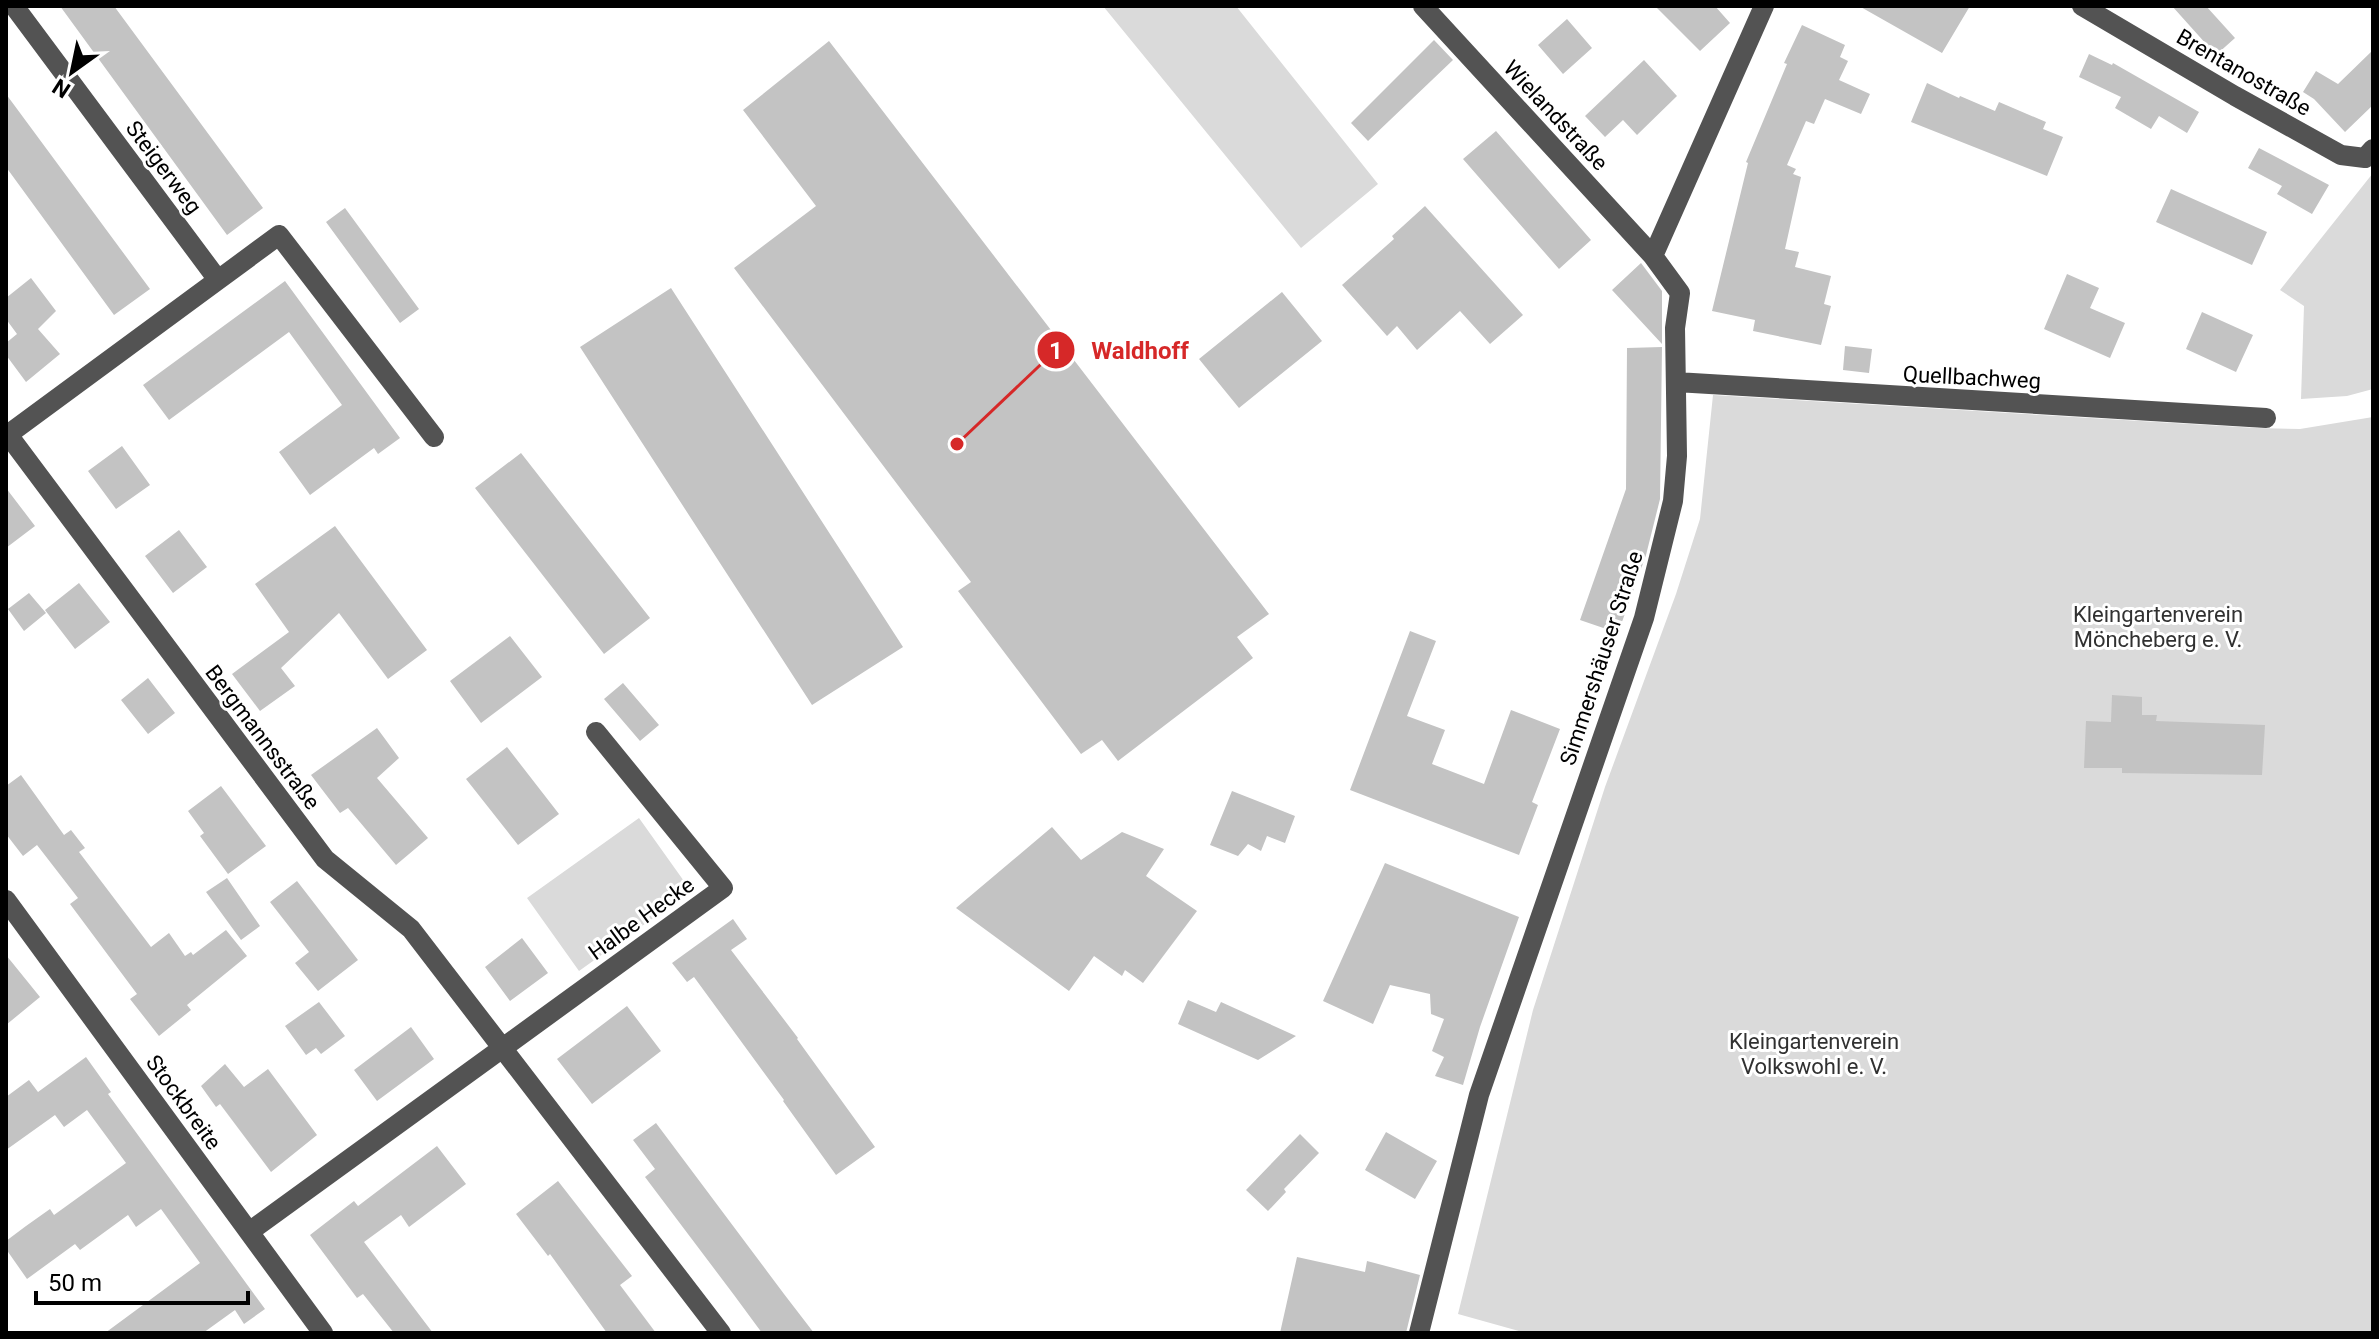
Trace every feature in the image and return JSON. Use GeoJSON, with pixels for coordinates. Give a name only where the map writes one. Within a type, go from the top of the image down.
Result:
{"type":"FeatureCollection","features":[{"type":"Feature","properties":{"kind":"street","name":"Steigerweg"},"geometry":{"type":"LineString","coordinates":[[14,6],[218,280]]}},
{"type":"Feature","properties":{"kind":"street","name":"Wielandstraße"},"geometry":{"type":"LineString","coordinates":[[1423,6],[1653,256]]}},
{"type":"Feature","properties":{"kind":"street"},"geometry":{"type":"LineString","coordinates":[[1653,256],[1764,6]]}},
{"type":"Feature","properties":{"kind":"street","name":"Brentanostraße"},"geometry":{"type":"LineString","coordinates":[[2088,7],[2235,96],[2341,155],[2365,158],[2373,149]]}},
{"type":"Feature","properties":{"kind":"street"},"geometry":{"type":"LineString","coordinates":[[218,280],[279,235],[434,437]]}},
{"type":"Feature","properties":{"kind":"street","name":"Simmershäuser Straße"},"geometry":{"type":"LineString","coordinates":[[1419,1333],[1479,1095],[1644,618],[1673,501],[1677,456],[1675,328],[1680,293],[1653,256]]}},
{"type":"Feature","properties":{"kind":"street","name":"Bergmannsstraße"},"geometry":{"type":"LineString","coordinates":[[218,280],[7,434],[325,859],[411,929],[501,1048]]}},
{"type":"Feature","properties":{"kind":"street","name":"Quellbachweg"},"geometry":{"type":"LineString","coordinates":[[1676,382],[2266,418]]}},
{"type":"Feature","properties":{"kind":"street","name":"Halbe Hecke"},"geometry":{"type":"LineString","coordinates":[[249,1232],[723,888],[596,732]]}},
{"type":"Feature","properties":{"kind":"street","name":"Stockbreite"},"geometry":{"type":"LineString","coordinates":[[6,900],[323,1333]]}},
{"type":"Feature","properties":{"kind":"street"},"geometry":{"type":"LineString","coordinates":[[501,1048],[721,1333]]}},
{"type":"Feature","properties":{"kind":"green space"},"geometry":{"type":"Polygon","coordinates":[[[1103,6],[1236,6],[1378,184],[1301,248],[1103,6]]]}},
{"type":"Feature","properties":{"kind":"green space"},"geometry":{"type":"Polygon","coordinates":[[[2373,173],[2373,389],[2347,396],[2301,399],[2304,306],[2280,290],[2373,173]]]}},
{"type":"Feature","properties":{"kind":"green space"},"geometry":{"type":"Polygon","coordinates":[[[1713,395],[2256,428],[2300,429],[2373,417],[2373,1333],[1526,1333],[1458,1314],[1533,1010],[1605,787],[1676,594],[1700,519],[1713,395]]]}},
{"type":"Feature","properties":{"kind":"green space"},"geometry":{"type":"Polygon","coordinates":[[[639,818],[691,891],[579,971],[527,898],[639,818]]]}},
{"type":"Feature","properties":{"kind":"building"},"geometry":{"type":"Polygon","coordinates":[[[60,6],[114,6],[263,208],[227,235],[60,6]]]}},
{"type":"Feature","properties":{"kind":"building"},"geometry":{"type":"Polygon","coordinates":[[[1655,6],[1715,6],[1730,23],[1700,51],[1655,6]]]}},
{"type":"Feature","properties":{"kind":"building"},"geometry":{"type":"Polygon","coordinates":[[[1859,6],[1970,6],[1942,53],[1859,6]]]}},
{"type":"Feature","properties":{"kind":"building"},"geometry":{"type":"Polygon","coordinates":[[[2172,6],[2206,6],[2235,38],[2216,55],[2172,6]]]}},
{"type":"Feature","properties":{"kind":"building"},"geometry":{"type":"Polygon","coordinates":[[[1567,19],[1592,48],[1563,74],[1538,45],[1567,19]]]}},
{"type":"Feature","properties":{"kind":"building"},"geometry":{"type":"Polygon","coordinates":[[[1802,25],[1845,45],[1840,57],[1848,61],[1839,80],[1870,94],[1861,114],[1825,99],[1814,124],[1806,121],[1787,165],[1796,169],[1793,174],[1801,177],[1785,249],[1799,252],[1795,267],[1831,276],[1824,304],[1831,306],[1821,345],[1753,331],[1755,320],[1712,311],[1746,162],[1802,25]]]}},
{"type":"Feature","properties":{"kind":"building"},"geometry":{"type":"Polygon","coordinates":[[[1434,40],[1453,60],[1368,141],[1351,123],[1434,40]]]}},
{"type":"Feature","properties":{"kind":"building"},"geometry":{"type":"Polygon","coordinates":[[[829,41],[1269,614],[1237,637],[1253,658],[1118,761],[1102,740],[1081,754],[958,591],[971,582],[734,268],[816,206],[743,110],[829,41]]]}},
{"type":"Feature","properties":{"kind":"building"},"geometry":{"type":"Polygon","coordinates":[[[2373,50],[2373,105],[2345,132],[2314,99],[2303,92],[2316,71],[2338,84],[2373,50]]]}},
{"type":"Feature","properties":{"kind":"building"},"geometry":{"type":"Polygon","coordinates":[[[2089,54],[2113,63],[2199,112],[2187,133],[2159,116],[2151,129],[2115,108],[2121,97],[2079,77],[2089,54]]]}},
{"type":"Feature","properties":{"kind":"building"},"geometry":{"type":"Polygon","coordinates":[[[1644,60],[1677,96],[1637,135],[1623,120],[1605,137],[1585,116],[1644,60]]]}},
{"type":"Feature","properties":{"kind":"building"},"geometry":{"type":"Polygon","coordinates":[[[1927,83],[1995,111],[1999,102],[2046,122],[2043,129],[2063,137],[2047,176],[1911,122],[1927,83]]]}},
{"type":"Feature","properties":{"kind":"building"},"geometry":{"type":"Polygon","coordinates":[[[6,94],[150,289],[114,315],[6,167],[6,94]]]}},
{"type":"Feature","properties":{"kind":"building"},"geometry":{"type":"Polygon","coordinates":[[[1496,131],[1591,240],[1559,269],[1463,159],[1496,131]]]}},
{"type":"Feature","properties":{"kind":"building"},"geometry":{"type":"Polygon","coordinates":[[[2259,148],[2329,185],[2312,214],[2277,194],[2282,186],[2248,168],[2259,148]]]}},
{"type":"Feature","properties":{"kind":"building"},"geometry":{"type":"Polygon","coordinates":[[[2171,189],[2267,232],[2252,265],[2156,222],[2171,189]]]}},
{"type":"Feature","properties":{"kind":"building"},"geometry":{"type":"Polygon","coordinates":[[[1425,206],[1523,315],[1490,344],[1460,311],[1417,350],[1397,326],[1387,336],[1342,285],[1394,239],[1392,236],[1425,206]]]}},
{"type":"Feature","properties":{"kind":"building"},"geometry":{"type":"Polygon","coordinates":[[[345,208],[419,309],[400,323],[326,222],[345,208]]]}},
{"type":"Feature","properties":{"kind":"building"},"geometry":{"type":"Polygon","coordinates":[[[1641,263],[1662,291],[1662,344],[1612,290],[1641,263]]]}},
{"type":"Feature","properties":{"kind":"building"},"geometry":{"type":"Polygon","coordinates":[[[2067,274],[2099,288],[2090,308],[2125,323],[2110,358],[2044,329],[2067,274]]]}},
{"type":"Feature","properties":{"kind":"building"},"geometry":{"type":"Polygon","coordinates":[[[31,278],[56,311],[38,329],[60,354],[26,382],[6,355],[6,343],[17,334],[6,319],[6,298],[31,278]]]}},
{"type":"Feature","properties":{"kind":"building"},"geometry":{"type":"Polygon","coordinates":[[[285,281],[400,438],[378,454],[374,448],[310,495],[279,452],[342,405],[289,332],[169,420],[143,385],[285,281]]]}},
{"type":"Feature","properties":{"kind":"building"},"geometry":{"type":"Polygon","coordinates":[[[671,288],[903,647],[812,705],[580,347],[671,288]]]}},
{"type":"Feature","properties":{"kind":"building"},"geometry":{"type":"Polygon","coordinates":[[[1282,292],[1322,341],[1239,408],[1199,359],[1282,292]]]}},
{"type":"Feature","properties":{"kind":"building"},"geometry":{"type":"Polygon","coordinates":[[[2202,312],[2253,335],[2236,372],[2186,349],[2202,312]]]}},
{"type":"Feature","properties":{"kind":"building"},"geometry":{"type":"Polygon","coordinates":[[[1845,346],[1872,349],[1869,373],[1843,370],[1845,346]]]}},
{"type":"Feature","properties":{"kind":"building"},"geometry":{"type":"Polygon","coordinates":[[[1662,347],[1660,499],[1646,555],[1618,633],[1580,620],[1626,489],[1627,348],[1662,347]]]}},
{"type":"Feature","properties":{"kind":"building"},"geometry":{"type":"Polygon","coordinates":[[[122,446],[150,485],[116,509],[88,471],[122,446]]]}},
{"type":"Feature","properties":{"kind":"building"},"geometry":{"type":"Polygon","coordinates":[[[521,453],[650,618],[604,654],[475,488],[521,453]]]}},
{"type":"Feature","properties":{"kind":"building"},"geometry":{"type":"Polygon","coordinates":[[[6,488],[35,526],[6,548],[6,488]]]}},
{"type":"Feature","properties":{"kind":"building"},"geometry":{"type":"Polygon","coordinates":[[[335,526],[427,650],[388,679],[339,613],[281,668],[295,686],[260,711],[232,674],[289,632],[255,584],[335,526]]]}},
{"type":"Feature","properties":{"kind":"building"},"geometry":{"type":"Polygon","coordinates":[[[179,530],[207,567],[173,593],[145,556],[179,530]]]}},
{"type":"Feature","properties":{"kind":"building"},"geometry":{"type":"Polygon","coordinates":[[[79,583],[110,622],[75,649],[45,610],[79,583]]]}},
{"type":"Feature","properties":{"kind":"building"},"geometry":{"type":"Polygon","coordinates":[[[29,593],[46,613],[24,631],[8,609],[29,593]]]}},
{"type":"Feature","properties":{"kind":"building"},"geometry":{"type":"Polygon","coordinates":[[[1410,631],[1436,641],[1407,716],[1445,730],[1432,764],[1484,784],[1511,710],[1560,729],[1532,802],[1538,805],[1519,855],[1350,790],[1410,631]]]}},
{"type":"Feature","properties":{"kind":"building"},"geometry":{"type":"Polygon","coordinates":[[[510,636],[542,677],[481,723],[450,681],[510,636]]]}},
{"type":"Feature","properties":{"kind":"building"},"geometry":{"type":"Polygon","coordinates":[[[148,678],[175,713],[148,734],[121,700],[148,678]]]}},
{"type":"Feature","properties":{"kind":"building"},"geometry":{"type":"Polygon","coordinates":[[[623,683],[659,725],[640,741],[604,699],[623,683]]]}},
{"type":"Feature","properties":{"kind":"building"},"geometry":{"type":"Polygon","coordinates":[[[2112,695],[2142,697],[2142,715],[2157,715],[2156,721],[2265,725],[2262,775],[2122,773],[2122,768],[2084,768],[2086,721],[2111,722],[2112,695]]]}},
{"type":"Feature","properties":{"kind":"building"},"geometry":{"type":"Polygon","coordinates":[[[377,728],[399,758],[377,778],[428,838],[396,865],[348,808],[340,813],[311,775],[377,728]]]}},
{"type":"Feature","properties":{"kind":"building"},"geometry":{"type":"Polygon","coordinates":[[[507,747],[559,814],[518,845],[466,779],[507,747]]]}},
{"type":"Feature","properties":{"kind":"building"},"geometry":{"type":"Polygon","coordinates":[[[21,775],[64,835],[71,830],[85,848],[79,852],[151,947],[169,933],[185,956],[191,952],[193,955],[226,930],[247,956],[187,1005],[191,1010],[159,1036],[130,999],[137,994],[70,904],[78,898],[37,845],[23,856],[6,834],[6,786],[21,775]]]}},
{"type":"Feature","properties":{"kind":"building"},"geometry":{"type":"Polygon","coordinates":[[[221,786],[266,846],[228,874],[200,836],[204,833],[188,811],[221,786]]]}},
{"type":"Feature","properties":{"kind":"building"},"geometry":{"type":"Polygon","coordinates":[[[1232,791],[1295,816],[1285,843],[1267,836],[1261,851],[1248,844],[1238,856],[1210,845],[1232,791]]]}},
{"type":"Feature","properties":{"kind":"building"},"geometry":{"type":"Polygon","coordinates":[[[1052,827],[1081,860],[1122,832],[1164,849],[1146,876],[1197,911],[1143,983],[1125,970],[1122,976],[1094,956],[1069,991],[956,908],[1052,827]]]}},
{"type":"Feature","properties":{"kind":"building"},"geometry":{"type":"Polygon","coordinates":[[[1385,863],[1519,917],[1463,1085],[1435,1076],[1444,1057],[1432,1051],[1444,1019],[1431,1014],[1430,994],[1390,985],[1373,1024],[1323,1001],[1385,863]]]}},
{"type":"Feature","properties":{"kind":"building"},"geometry":{"type":"Polygon","coordinates":[[[227,878],[260,926],[241,940],[206,892],[227,878]]]}},
{"type":"Feature","properties":{"kind":"building"},"geometry":{"type":"Polygon","coordinates":[[[297,881],[358,960],[318,991],[295,963],[309,952],[270,902],[297,881]]]}},
{"type":"Feature","properties":{"kind":"building"},"geometry":{"type":"Polygon","coordinates":[[[733,919],[747,939],[731,950],[875,1147],[836,1175],[694,977],[687,982],[672,963],[733,919]]]}},
{"type":"Feature","properties":{"kind":"building"},"geometry":{"type":"Polygon","coordinates":[[[522,938],[548,973],[510,1001],[485,967],[522,938]]]}},
{"type":"Feature","properties":{"kind":"building"},"geometry":{"type":"Polygon","coordinates":[[[6,955],[40,997],[6,1025],[6,955]]]}},
{"type":"Feature","properties":{"kind":"building"},"geometry":{"type":"Polygon","coordinates":[[[1188,1000],[1216,1012],[1221,1002],[1296,1036],[1258,1060],[1178,1024],[1188,1000]]]}},
{"type":"Feature","properties":{"kind":"building"},"geometry":{"type":"Polygon","coordinates":[[[319,1002],[345,1036],[321,1054],[316,1048],[306,1055],[285,1026],[319,1002]]]}},
{"type":"Feature","properties":{"kind":"building"},"geometry":{"type":"Polygon","coordinates":[[[627,1006],[661,1051],[592,1104],[557,1059],[627,1006]]]}},
{"type":"Feature","properties":{"kind":"building"},"geometry":{"type":"Polygon","coordinates":[[[411,1027],[434,1059],[377,1101],[354,1070],[411,1027]]]}},
{"type":"Feature","properties":{"kind":"building"},"geometry":{"type":"Polygon","coordinates":[[[86,1057],[111,1092],[108,1094],[265,1309],[244,1324],[235,1310],[203,1333],[105,1333],[200,1263],[161,1209],[136,1227],[128,1215],[80,1250],[75,1244],[27,1279],[6,1249],[6,1241],[26,1226],[50,1209],[54,1215],[126,1163],[87,1110],[64,1127],[55,1115],[6,1150],[6,1097],[29,1080],[38,1092],[86,1057]]]}},
{"type":"Feature","properties":{"kind":"building"},"geometry":{"type":"Polygon","coordinates":[[[225,1064],[244,1087],[268,1069],[317,1135],[271,1172],[220,1104],[216,1107],[201,1086],[225,1064]]]}},
{"type":"Feature","properties":{"kind":"building"},"geometry":{"type":"Polygon","coordinates":[[[656,1123],[814,1333],[762,1333],[645,1177],[655,1169],[633,1140],[656,1123]]]}},
{"type":"Feature","properties":{"kind":"building"},"geometry":{"type":"Polygon","coordinates":[[[1386,1132],[1437,1161],[1415,1199],[1365,1170],[1386,1132]]]}},
{"type":"Feature","properties":{"kind":"building"},"geometry":{"type":"Polygon","coordinates":[[[1300,1134],[1319,1153],[1284,1189],[1286,1192],[1268,1211],[1246,1190],[1300,1134]]]}},
{"type":"Feature","properties":{"kind":"building"},"geometry":{"type":"Polygon","coordinates":[[[437,1146],[466,1184],[409,1227],[401,1215],[364,1242],[433,1333],[394,1333],[363,1294],[357,1298],[310,1235],[354,1201],[358,1206],[437,1146]]]}},
{"type":"Feature","properties":{"kind":"building"},"geometry":{"type":"Polygon","coordinates":[[[558,1181],[632,1276],[620,1285],[656,1333],[607,1333],[550,1254],[548,1256],[516,1214],[558,1181]]]}},
{"type":"Feature","properties":{"kind":"building"},"geometry":{"type":"Polygon","coordinates":[[[1297,1257],[1365,1272],[1367,1261],[1420,1275],[1406,1333],[1280,1333],[1297,1257]]]}},
{"type":"Feature","properties":{"kind":"place","name":"Waldhoff"},"geometry":{"type":"Point","coordinates":[957,444]}},
{"type":"Feature","properties":{"kind":"park label","name":"Kleingartenverein Möncheberg e. V."},"geometry":{"type":"Point","coordinates":[2158,626]}},
{"type":"Feature","properties":{"kind":"park label","name":"Kleingartenverein Volkswohl e. V."},"geometry":{"type":"Point","coordinates":[1814,1054]}}]}
